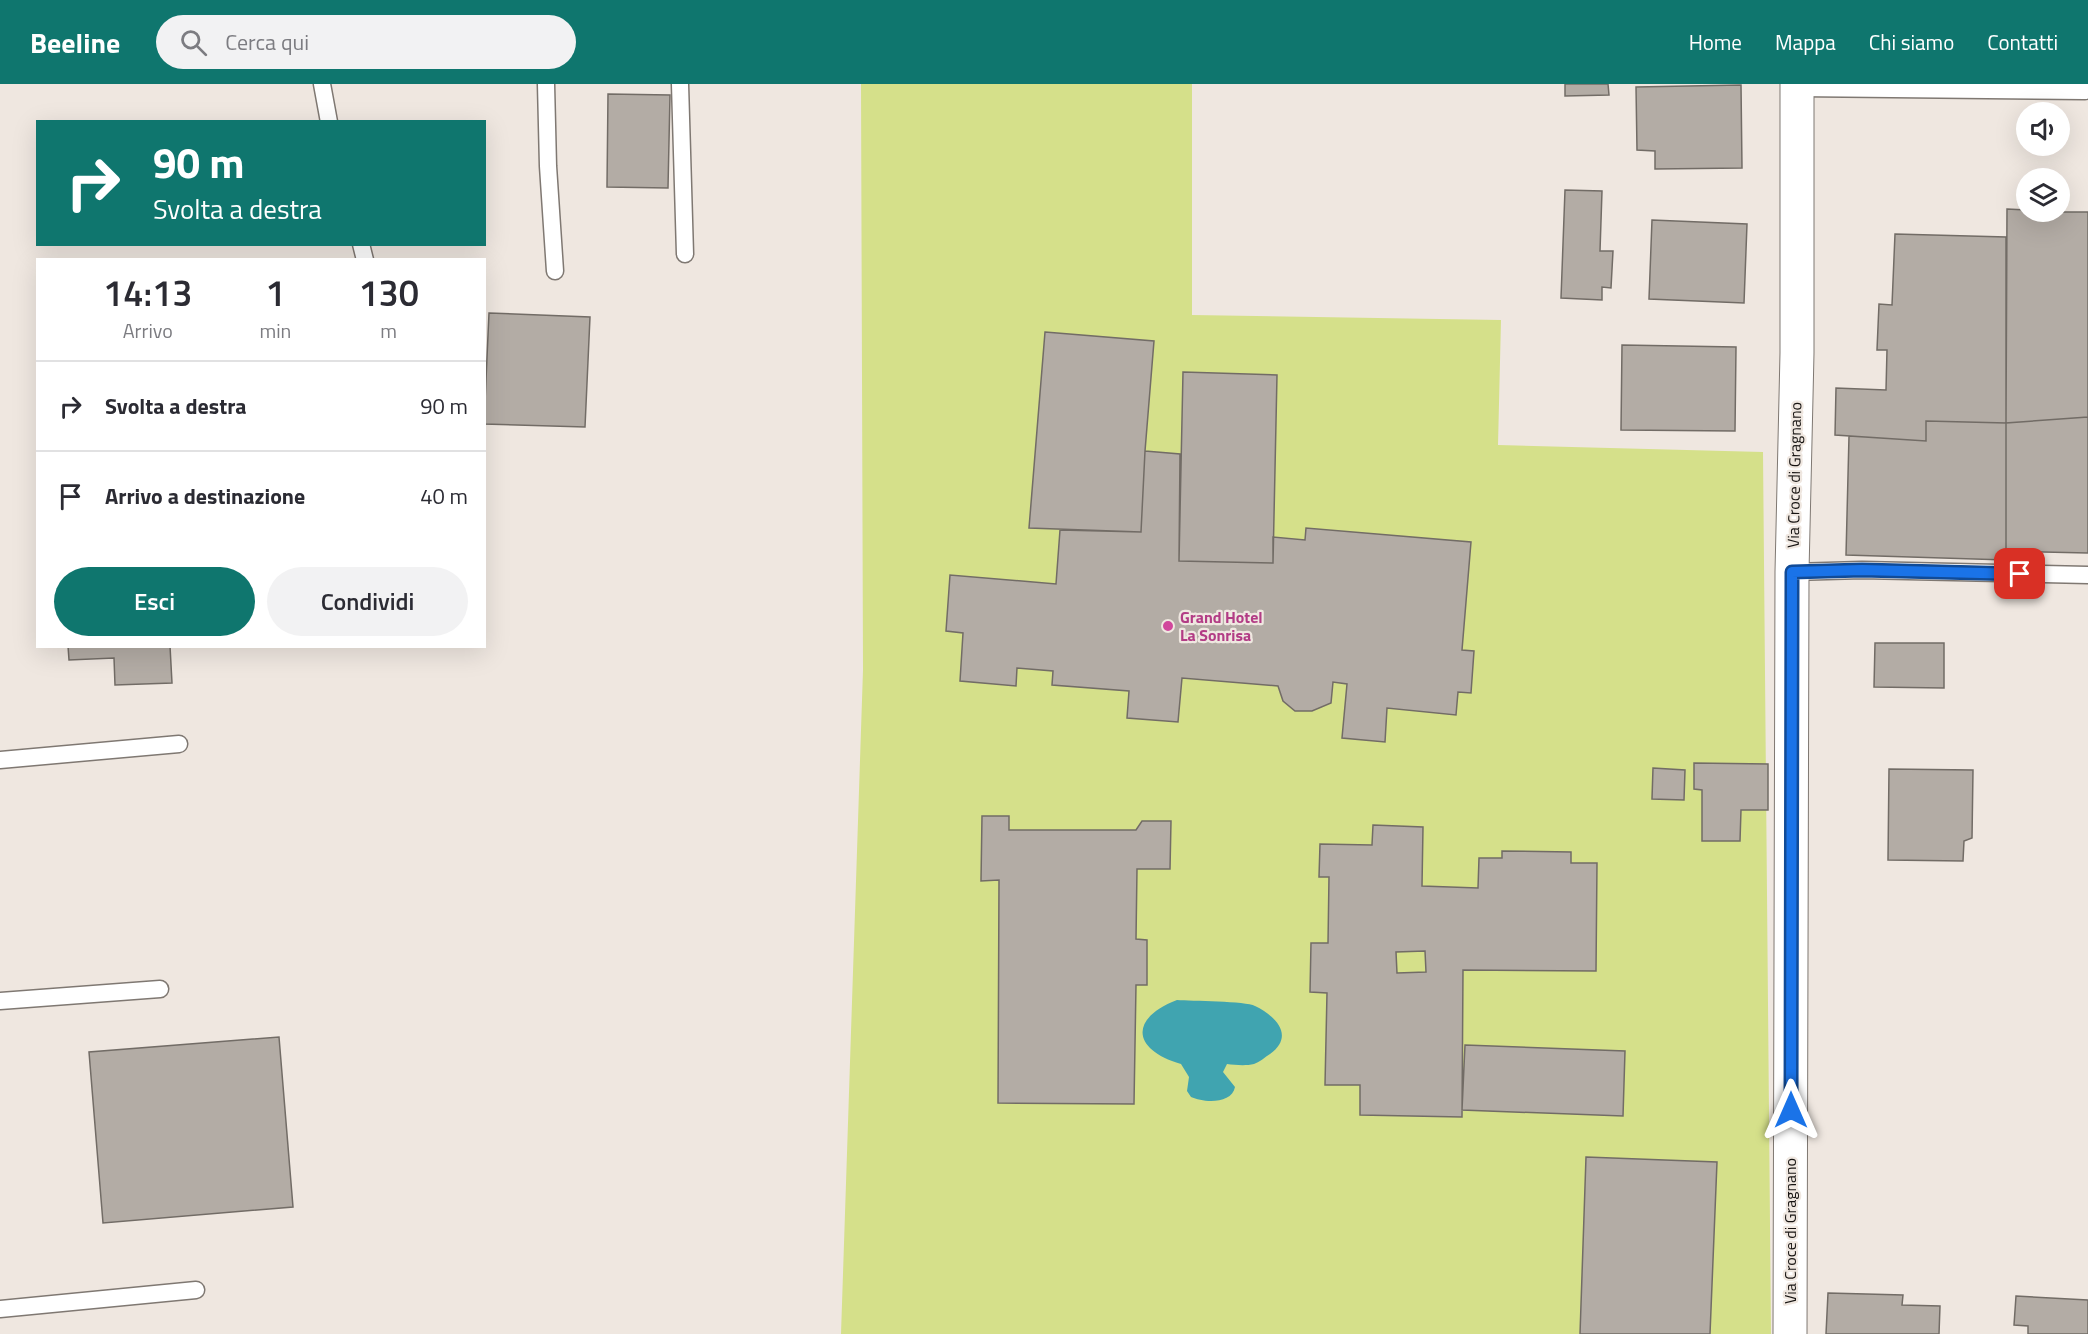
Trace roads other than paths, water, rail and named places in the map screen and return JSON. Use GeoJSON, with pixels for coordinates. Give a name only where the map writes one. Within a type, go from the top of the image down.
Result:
{"type":"FeatureCollection","features":[{"type":"Feature","properties":{"kind":"street","name":"Via Croce di Gragnano"},"geometry":{"type":"LineString","coordinates":[[1790,1334],[1792,572],[1797,353],[1797,86]]}},
{"type":"Feature","properties":{"kind":"lane"},"geometry":{"type":"LineString","coordinates":[[322,84],[329,120]]}},
{"type":"Feature","properties":{"kind":"lane"},"geometry":{"type":"LineString","coordinates":[[546,84],[548,166],[555,271]]}},
{"type":"Feature","properties":{"kind":"lane"},"geometry":{"type":"LineString","coordinates":[[680,84],[685,254]]}},
{"type":"Feature","properties":{"kind":"lane"},"geometry":{"type":"LineString","coordinates":[[1797,86],[2085,91]]}},
{"type":"Feature","properties":{"kind":"lane"},"geometry":{"type":"LineString","coordinates":[[1792,572],[1862,570],[2088,575]]}},
{"type":"Feature","properties":{"kind":"lane"},"geometry":{"type":"LineString","coordinates":[[0,760],[179,744]]}},
{"type":"Feature","properties":{"kind":"lane"},"geometry":{"type":"LineString","coordinates":[[0,1001],[160,989]]}},
{"type":"Feature","properties":{"kind":"lane"},"geometry":{"type":"LineString","coordinates":[[0,1309],[196,1290]]}},
{"type":"Feature","properties":{"kind":"water"},"geometry":{"type":"Polygon","coordinates":[[[1177,1000],[1250,1004],[1263,1010],[1276,1021],[1282,1034],[1281,1040],[1270,1054],[1256,1063],[1251,1065],[1227,1064],[1223,1072],[1235,1087],[1229,1097],[1210,1101],[1191,1097],[1187,1091],[1189,1077],[1181,1064],[1153,1051],[1146,1043],[1143,1034],[1144,1025],[1150,1016],[1177,1000]]]}},
{"type":"Feature","properties":{"kind":"place","name":"Grand Hotel La Sonrisa"},"geometry":{"type":"Point","coordinates":[1168,626]}}]}
